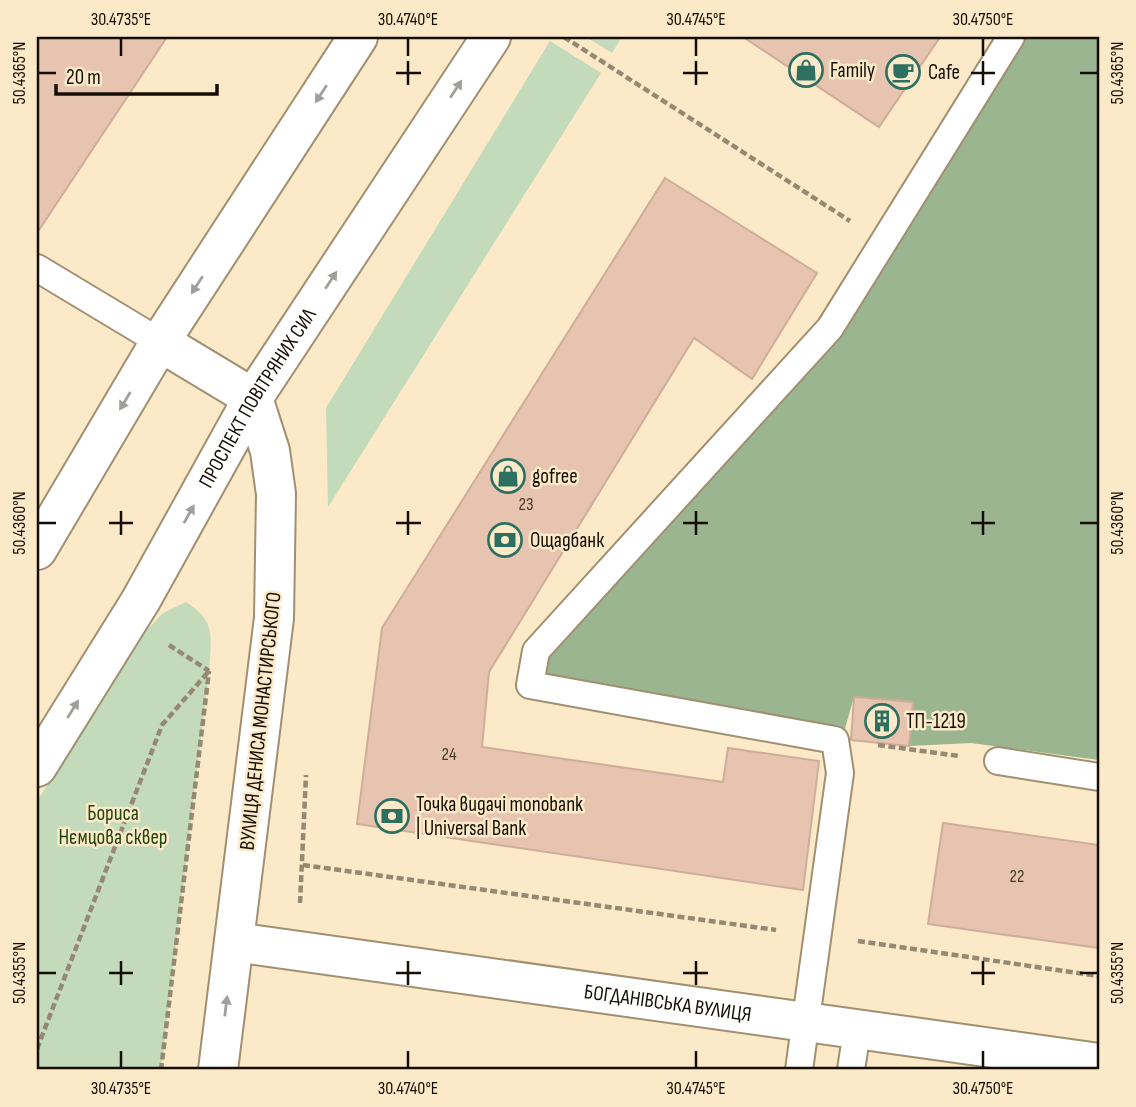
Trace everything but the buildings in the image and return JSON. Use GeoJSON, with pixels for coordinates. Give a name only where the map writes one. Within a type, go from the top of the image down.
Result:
{"type":"FeatureCollection","features":[{"type":"Feature","properties":{"kind":"street"},"geometry":{"type":"LineString","coordinates":[[37,550],[160,342],[358,37]]}},
{"type":"Feature","properties":{"kind":"street","name":"ПРОСПЕКТ ПОВІТРЯНИХ СИЛ"},"geometry":{"type":"LineString","coordinates":[[37,767],[141,600],[253,398],[491,37]]}},
{"type":"Feature","properties":{"kind":"street"},"geometry":{"type":"LineString","coordinates":[[160,342],[253,398]]}},
{"type":"Feature","properties":{"kind":"street","name":"ВУЛИЦЯ ДЕНИСА МОНАСТИРСЬКОГО"},"geometry":{"type":"LineString","coordinates":[[218,1070],[274,618],[275,494],[270,451],[253,398]]}},
{"type":"Feature","properties":{"kind":"street","name":"БОГДАНІВСЬКА ВУЛИЦЯ"},"geometry":{"type":"LineString","coordinates":[[234,942],[1099,1063]]}},
{"type":"Feature","properties":{"kind":"lane"},"geometry":{"type":"LineString","coordinates":[[799,1070],[820,936],[840,773],[835,740],[530,685],[536,651],[830,328],[1011,37]]}},
{"type":"Feature","properties":{"kind":"lane"},"geometry":{"type":"LineString","coordinates":[[37,268],[160,342]]}},
{"type":"Feature","properties":{"kind":"lane"},"geometry":{"type":"LineString","coordinates":[[998,761],[1099,777]]}},
{"type":"Feature","properties":{"kind":"lane"},"geometry":{"type":"LineString","coordinates":[[851,1070],[857,1030]]}},
{"type":"Feature","properties":{"kind":"path"},"geometry":{"type":"LineString","coordinates":[[564,37],[883,242]]}},
{"type":"Feature","properties":{"kind":"path"},"geometry":{"type":"LineString","coordinates":[[167,644],[209,671]]}},
{"type":"Feature","properties":{"kind":"path"},"geometry":{"type":"LineString","coordinates":[[37,1049],[162,724],[209,671]]}},
{"type":"Feature","properties":{"kind":"path"},"geometry":{"type":"LineString","coordinates":[[161,1070],[209,671]]}},
{"type":"Feature","properties":{"kind":"path"},"geometry":{"type":"LineString","coordinates":[[835,740],[998,761]]}},
{"type":"Feature","properties":{"kind":"path"},"geometry":{"type":"LineString","coordinates":[[303,865],[1099,976]]}},
{"type":"Feature","properties":{"kind":"green space"},"geometry":{"type":"Polygon","coordinates":[[[586,37],[622,37],[612,53],[586,37]]]}},
{"type":"Feature","properties":{"kind":"green space"},"geometry":{"type":"Polygon","coordinates":[[[1011,37],[1099,37],[1099,760],[971,743],[909,746],[913,702],[854,697],[844,732],[530,685],[536,651],[830,328],[1011,37]]]}},
{"type":"Feature","properties":{"kind":"green space"},"geometry":{"type":"Polygon","coordinates":[[[550,41],[601,73],[328,507],[326,408],[550,41]]]}},
{"type":"Feature","properties":{"kind":"green space","name":"Бориса Нємцова сквер"},"geometry":{"type":"Polygon","coordinates":[[[186,602],[203,616],[210,631],[211,649],[161,1070],[37,1070],[37,801],[146,631],[163,613],[186,602]]]}},
{"type":"Feature","properties":{"kind":"place","name":"Family"},"geometry":{"type":"Point","coordinates":[806,70]}},
{"type":"Feature","properties":{"kind":"place","name":"Cafe"},"geometry":{"type":"Point","coordinates":[903,72]}},
{"type":"Feature","properties":{"kind":"place","name":"gofree"},"geometry":{"type":"Point","coordinates":[508,476]}},
{"type":"Feature","properties":{"kind":"place","name":"Ощадбанк"},"geometry":{"type":"Point","coordinates":[505,540]}},
{"type":"Feature","properties":{"kind":"place","name":"ТП-1219"},"geometry":{"type":"Point","coordinates":[882,721]}},
{"type":"Feature","properties":{"kind":"place","name":"Точка видачі monobank | Universal Bank"},"geometry":{"type":"Point","coordinates":[392,816]}}]}
